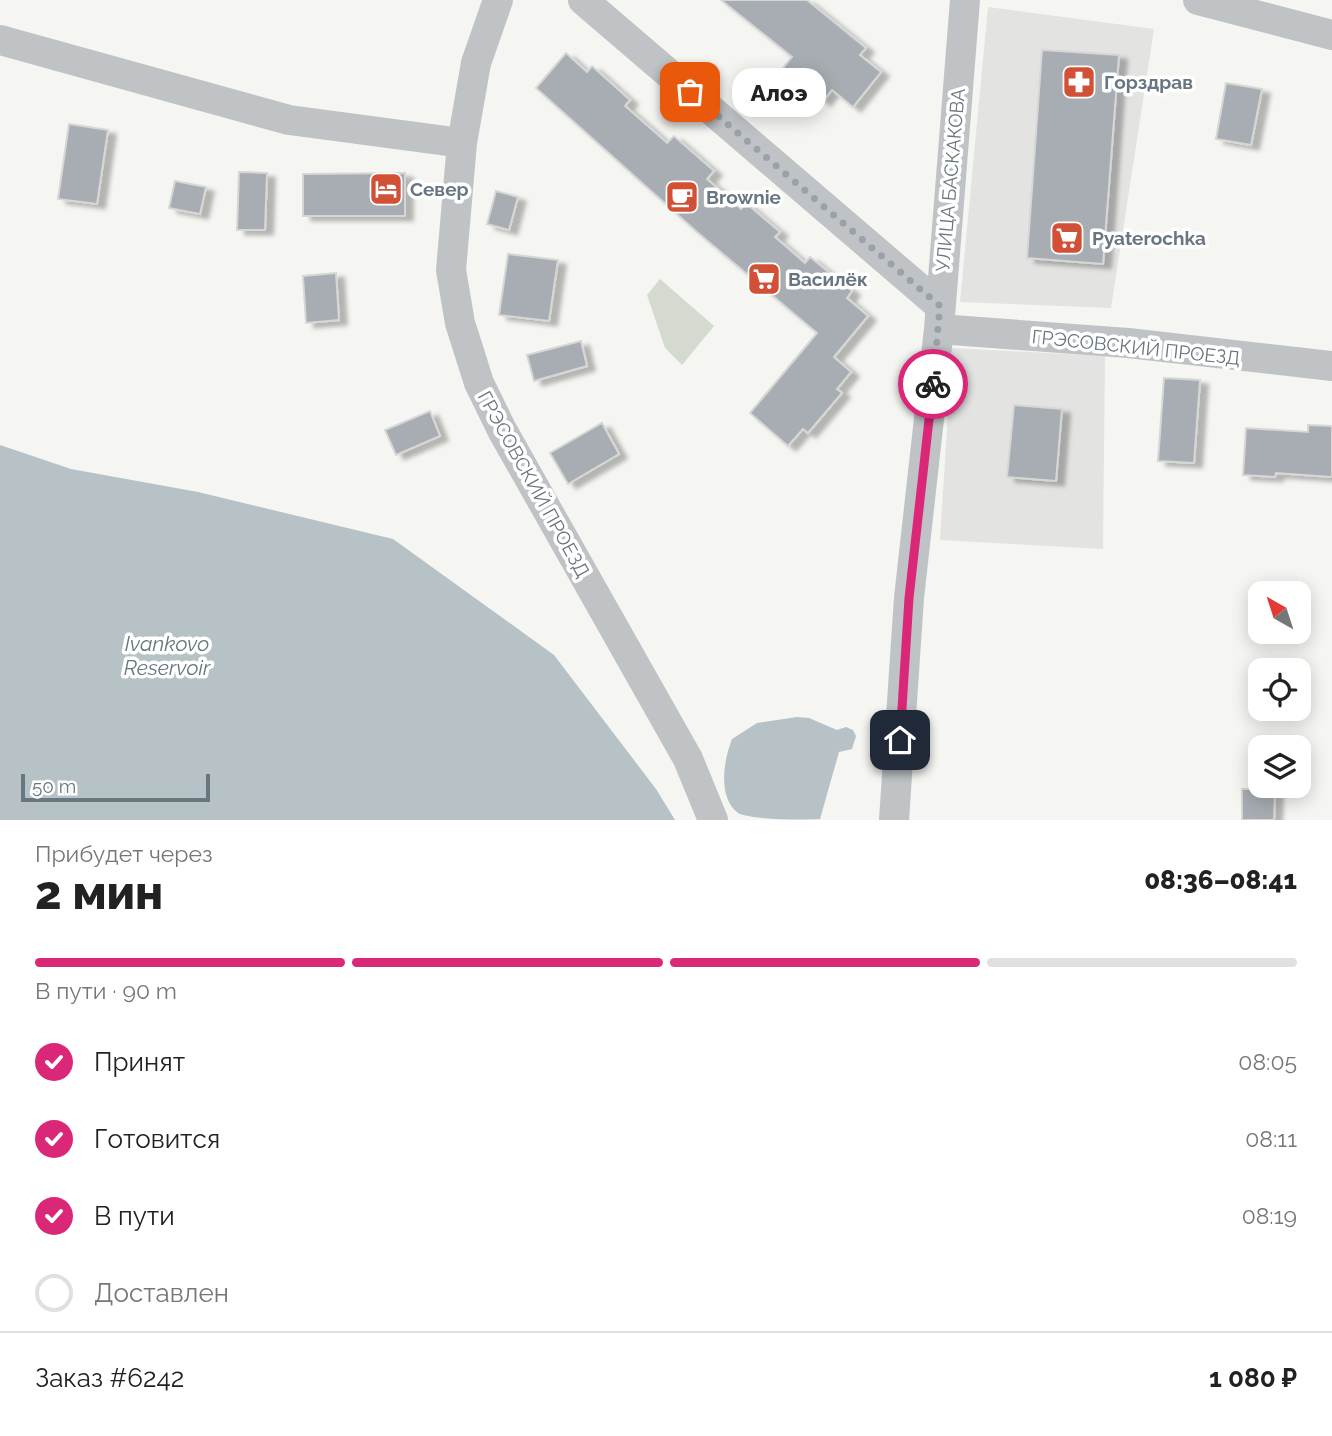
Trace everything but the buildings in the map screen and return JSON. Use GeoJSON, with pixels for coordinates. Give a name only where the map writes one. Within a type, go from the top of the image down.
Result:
{"type":"FeatureCollection","features":[{"type":"Feature","properties":{"kind":"street","name":"ГРЭСОВСКИЙ ПРОЕЗД"},"geometry":{"type":"LineString","coordinates":[[498,0],[476,63],[461,143],[451,270],[460,323],[478,383],[688,759],[713,820]]}},
{"type":"Feature","properties":{"kind":"street"},"geometry":{"type":"LineString","coordinates":[[583,0],[940,318]]}},
{"type":"Feature","properties":{"kind":"street","name":"УЛИЦА БАСКАКОВА"},"geometry":{"type":"LineString","coordinates":[[894,820],[909,598],[940,318],[965,0]]}},
{"type":"Feature","properties":{"kind":"street"},"geometry":{"type":"LineString","coordinates":[[1198,0],[1332,35]]}},
{"type":"Feature","properties":{"kind":"street"},"geometry":{"type":"LineString","coordinates":[[0,40],[289,120],[461,143]]}},
{"type":"Feature","properties":{"kind":"street","name":"ГРЭСОВСКИЙ ПРОЕЗД"},"geometry":{"type":"LineString","coordinates":[[940,318],[1332,366]]}},
{"type":"Feature","properties":{"kind":"shaded area"},"geometry":{"type":"Polygon","coordinates":[[[988,7],[1154,29],[1111,308],[960,302],[988,7]]]}},
{"type":"Feature","properties":{"kind":"shaded area"},"geometry":{"type":"Polygon","coordinates":[[[660,279],[714,326],[682,365],[665,348],[647,295],[660,279]]]}},
{"type":"Feature","properties":{"kind":"shaded area"},"geometry":{"type":"Polygon","coordinates":[[[952,348],[1105,356],[1103,549],[940,540],[952,348]]]}},
{"type":"Feature","properties":{"kind":"water","name":"Ivankovo Reservoir"},"geometry":{"type":"Polygon","coordinates":[[[0,445],[71,469],[198,492],[393,539],[554,655],[656,789],[675,820],[0,820],[0,445]]]}},
{"type":"Feature","properties":{"kind":"water"},"geometry":{"type":"Polygon","coordinates":[[[797,717],[809,718],[837,730],[846,727],[853,730],[856,736],[852,749],[839,752],[820,819],[766,818],[738,813],[727,798],[724,778],[732,739],[757,723],[797,717]]]}},
{"type":"Feature","properties":{"kind":"way so far"},"geometry":{"type":"LineString","coordinates":[[690,92],[940,306],[933,384]]}},
{"type":"Feature","properties":{"kind":"place","name":"Горздрав"},"geometry":{"type":"Point","coordinates":[1079,82]}},
{"type":"Feature","properties":{"kind":"place","name":"Алоэ"},"geometry":{"type":"Point","coordinates":[690,92]}},
{"type":"Feature","properties":{"kind":"place","name":"Север"},"geometry":{"type":"Point","coordinates":[386,189]}},
{"type":"Feature","properties":{"kind":"place","name":"Brownie"},"geometry":{"type":"Point","coordinates":[682,197]}},
{"type":"Feature","properties":{"kind":"place","name":"Pyaterochka"},"geometry":{"type":"Point","coordinates":[1067,238]}},
{"type":"Feature","properties":{"kind":"place","name":"Василёк"},"geometry":{"type":"Point","coordinates":[764,279]}},
{"type":"Feature","properties":{"kind":"route"},"geometry":{"type":"LineString","coordinates":[[900,740],[909,598],[933,384]]}}]}
